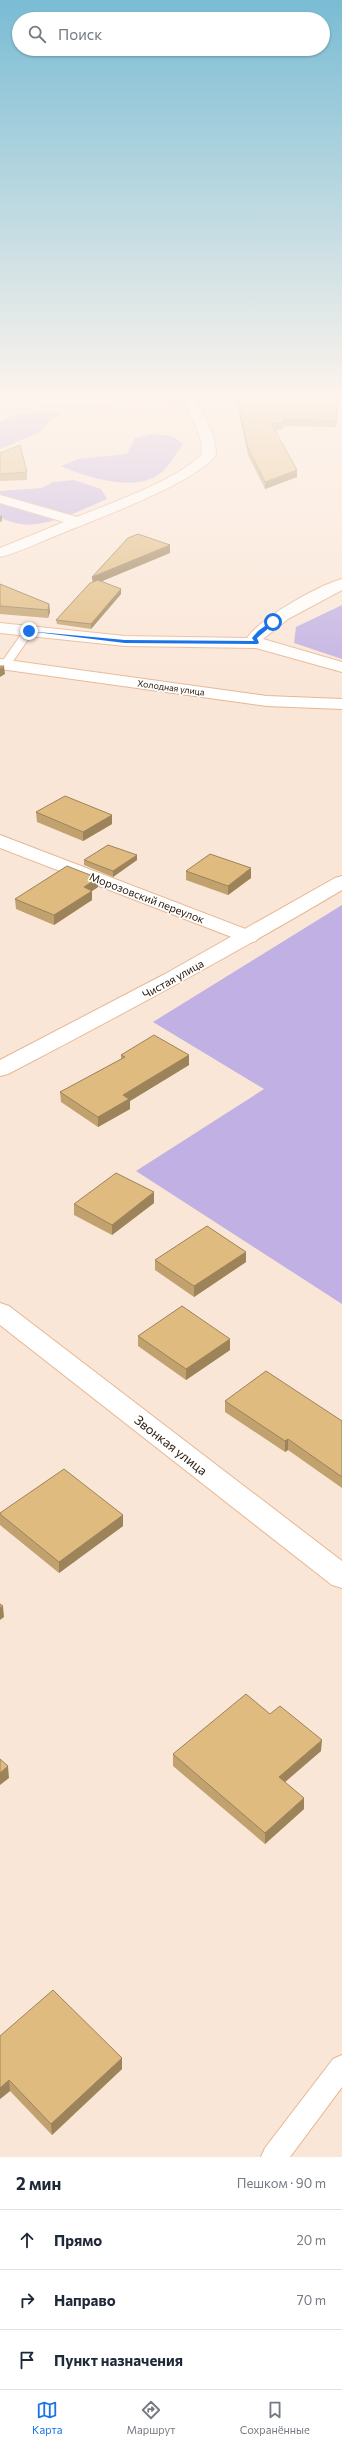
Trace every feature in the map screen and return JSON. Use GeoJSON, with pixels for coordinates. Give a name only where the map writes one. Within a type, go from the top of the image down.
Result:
{"type":"FeatureCollection","features":[{"type":"Feature","properties":{"kind":"street"},"geometry":{"type":"LineString","coordinates":[[0,553],[78,522],[142,494]]}},
{"type":"Feature","properties":{"kind":"street"},"geometry":{"type":"LineString","coordinates":[[0,499],[78,522]]}},
{"type":"Feature","properties":{"kind":"street"},"geometry":{"type":"LineString","coordinates":[[257,643],[255,638],[259,632],[273,622],[342,584]]}},
{"type":"Feature","properties":{"kind":"street"},"geometry":{"type":"LineString","coordinates":[[0,628],[125,642],[257,643],[342,667]]}},
{"type":"Feature","properties":{"kind":"street","name":"Холодная улица"},"geometry":{"type":"LineString","coordinates":[[3,664],[267,701],[342,704]]}},
{"type":"Feature","properties":{"kind":"street","name":"Морозовский переулок"},"geometry":{"type":"LineString","coordinates":[[0,841],[249,937]]}},
{"type":"Feature","properties":{"kind":"street","name":"Чистая улица"},"geometry":{"type":"LineString","coordinates":[[0,1069],[134,1001],[249,937],[342,882]]}},
{"type":"Feature","properties":{"kind":"street","name":"Звонкая улица"},"geometry":{"type":"LineString","coordinates":[[0,1312],[342,1577]]}},
{"type":"Feature","properties":{"kind":"lane"},"geometry":{"type":"LineString","coordinates":[[3,664],[29,631]]}},
{"type":"Feature","properties":{"kind":"lane"},"geometry":{"type":"LineString","coordinates":[[274,2157],[342,2068]]}},
{"type":"Feature","properties":{"kind":"shaded area"},"geometry":{"type":"Polygon","coordinates":[[[0,494],[104,494],[107,499],[65,517],[42,523],[21,524],[0,518],[0,494]]]}},
{"type":"Feature","properties":{"kind":"shaded area"},"geometry":{"type":"Polygon","coordinates":[[[342,605],[342,659],[294,643],[296,627],[342,605]]]}},
{"type":"Feature","properties":{"kind":"shaded area"},"geometry":{"type":"Polygon","coordinates":[[[342,905],[342,1304],[136,1171],[264,1089],[153,1022],[342,905]]]}},
{"type":"Feature","properties":{"kind":"building"},"geometry":{"type":"Polygon","coordinates":[[[138,534],[170,545],[92,577],[128,538],[138,534]]]}},
{"type":"Feature","properties":{"kind":"building"},"geometry":{"type":"Polygon","coordinates":[[[98,580],[121,589],[91,624],[56,620],[90,583],[98,580]]]}},
{"type":"Feature","properties":{"kind":"building"},"geometry":{"type":"Polygon","coordinates":[[[0,584],[49,604],[48,610],[0,606],[0,584]]]}},
{"type":"Feature","properties":{"kind":"building"},"geometry":{"type":"Polygon","coordinates":[[[65,796],[112,815],[83,832],[36,812],[65,796]]]}},
{"type":"Feature","properties":{"kind":"building"},"geometry":{"type":"Polygon","coordinates":[[[108,845],[137,855],[113,871],[84,860],[108,845]]]}},
{"type":"Feature","properties":{"kind":"building"},"geometry":{"type":"Polygon","coordinates":[[[210,854],[251,868],[228,886],[186,871],[210,854]]]}},
{"type":"Feature","properties":{"kind":"building"},"geometry":{"type":"Polygon","coordinates":[[[67,866],[98,878],[84,887],[92,891],[54,915],[15,899],[67,866]]]}},
{"type":"Feature","properties":{"kind":"building"},"geometry":{"type":"Polygon","coordinates":[[[154,1035],[189,1055],[123,1095],[129,1099],[98,1117],[60,1092],[125,1057],[121,1055],[154,1035]]]}},
{"type":"Feature","properties":{"kind":"building"},"geometry":{"type":"Polygon","coordinates":[[[116,1173],[154,1192],[112,1225],[74,1204],[116,1173]]]}},
{"type":"Feature","properties":{"kind":"building"},"geometry":{"type":"Polygon","coordinates":[[[207,1226],[246,1252],[194,1286],[155,1260],[207,1226]]]}},
{"type":"Feature","properties":{"kind":"building"},"geometry":{"type":"Polygon","coordinates":[[[182,1306],[230,1339],[186,1369],[138,1336],[182,1306]]]}},
{"type":"Feature","properties":{"kind":"building"},"geometry":{"type":"Polygon","coordinates":[[[266,1371],[342,1421],[342,1477],[288,1439],[285,1441],[225,1401],[266,1371]]]}},
{"type":"Feature","properties":{"kind":"building"},"geometry":{"type":"Polygon","coordinates":[[[64,1469],[123,1515],[59,1562],[0,1513],[64,1469]]]}},
{"type":"Feature","properties":{"kind":"building"},"geometry":{"type":"Polygon","coordinates":[[[246,1694],[270,1714],[280,1706],[322,1740],[279,1777],[304,1798],[265,1833],[173,1754],[246,1694]]]}},
{"type":"Feature","properties":{"kind":"building"},"geometry":{"type":"Polygon","coordinates":[[[0,1759],[8,1766],[0,1773],[0,1759]]]}},
{"type":"Feature","properties":{"kind":"building"},"geometry":{"type":"Polygon","coordinates":[[[53,1990],[122,2058],[51,2124],[9,2080],[0,2088],[0,2036],[53,1990]]]}},
{"type":"Feature","properties":{"kind":"route"},"geometry":{"type":"LineString","coordinates":[[29,631],[125,642],[257,643],[255,638],[259,632],[273,622]]}}]}
